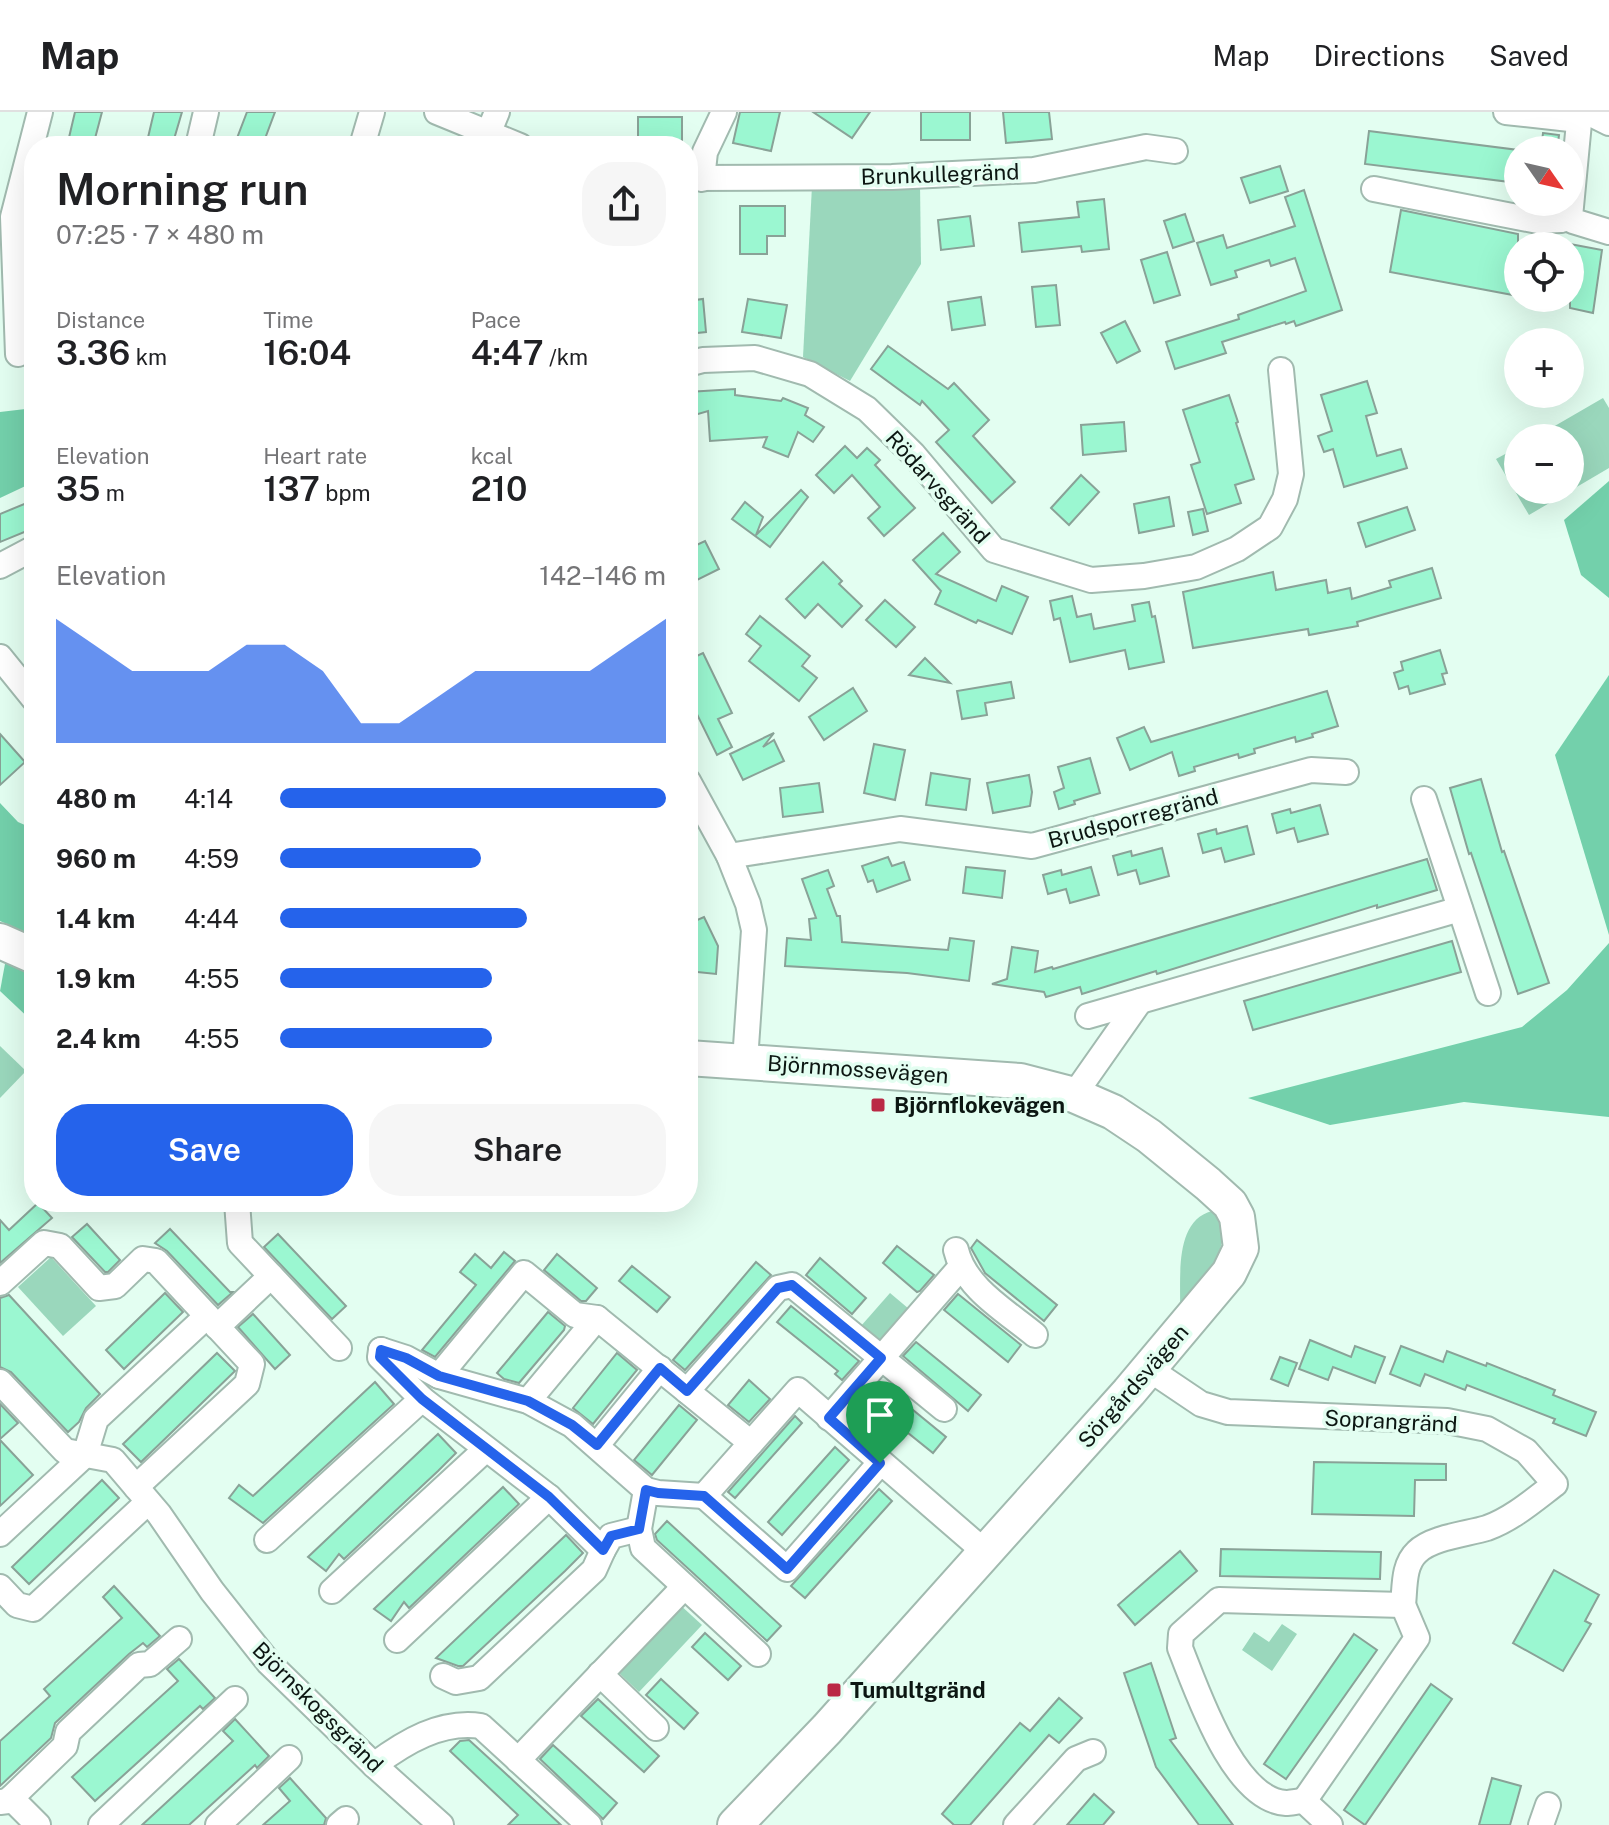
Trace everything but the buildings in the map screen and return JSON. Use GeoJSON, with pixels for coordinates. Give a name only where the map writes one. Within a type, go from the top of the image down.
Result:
{"type":"FeatureCollection","features":[{"type":"Feature","properties":{"kind":"street"},"geometry":{"type":"LineString","coordinates":[[34,136],[40,112]]}},
{"type":"Feature","properties":{"kind":"street"},"geometry":{"type":"LineString","coordinates":[[200,136],[206,112]]}},
{"type":"Feature","properties":{"kind":"street"},"geometry":{"type":"LineString","coordinates":[[365,136],[372,112]]}},
{"type":"Feature","properties":{"kind":"street"},"geometry":{"type":"LineString","coordinates":[[437,112],[489,131]]}},
{"type":"Feature","properties":{"kind":"street","name":"Brunkullegränd"},"geometry":{"type":"LineString","coordinates":[[698,171],[724,112]]}},
{"type":"Feature","properties":{"kind":"street"},"geometry":{"type":"LineString","coordinates":[[1506,112],[1582,115],[1609,123]]}},
{"type":"Feature","properties":{"kind":"street"},"geometry":{"type":"LineString","coordinates":[[1582,115],[1570,217],[1573,221],[1609,232]]}},
{"type":"Feature","properties":{"kind":"street","name":"Brunkullegränd"},"geometry":{"type":"LineString","coordinates":[[698,179],[892,177],[1034,170],[1146,147],[1175,151]]}},
{"type":"Feature","properties":{"kind":"street"},"geometry":{"type":"LineString","coordinates":[[18,354],[13,217],[24,174]]}},
{"type":"Feature","properties":{"kind":"street"},"geometry":{"type":"LineString","coordinates":[[1374,189],[1538,221],[1570,217]]}},
{"type":"Feature","properties":{"kind":"street","name":"Rödarvsgränd"},"geometry":{"type":"LineString","coordinates":[[698,361],[755,358],[810,374],[867,409],[913,454],[994,550],[1091,580],[1144,576],[1196,567],[1237,549],[1270,527],[1285,499],[1291,474],[1281,370]]}},
{"type":"Feature","properties":{"kind":"street"},"geometry":{"type":"LineString","coordinates":[[0,566],[24,553]]}},
{"type":"Feature","properties":{"kind":"street"},"geometry":{"type":"LineString","coordinates":[[0,657],[24,687]]}},
{"type":"Feature","properties":{"kind":"street","name":"Brudsporregränd"},"geometry":{"type":"LineString","coordinates":[[729,856],[900,829],[1032,846],[1311,770],[1346,772]]}},
{"type":"Feature","properties":{"kind":"street"},"geometry":{"type":"LineString","coordinates":[[698,799],[729,856],[748,904],[754,930],[745,1061]]}},
{"type":"Feature","properties":{"kind":"street"},"geometry":{"type":"LineString","coordinates":[[1424,799],[1488,993]]}},
{"type":"Feature","properties":{"kind":"street"},"geometry":{"type":"LineString","coordinates":[[1088,1016],[1460,909]]}},
{"type":"Feature","properties":{"kind":"street"},"geometry":{"type":"LineString","coordinates":[[0,941],[24,952]]}},
{"type":"Feature","properties":{"kind":"street"},"geometry":{"type":"LineString","coordinates":[[1074,1095],[1140,1001]]}},
{"type":"Feature","properties":{"kind":"street","name":"Björnmossevägen"},"geometry":{"type":"LineString","coordinates":[[698,1059],[1020,1081],[1074,1095],[1113,1112],[1149,1136],[1185,1163],[1230,1204]]}},
{"type":"Feature","properties":{"kind":"street","name":"Sörgårdsvägen"},"geometry":{"type":"LineString","coordinates":[[746,1822],[1149,1369],[1223,1280],[1241,1248],[1237,1217],[1230,1204]]}},
{"type":"Feature","properties":{"kind":"street"},"geometry":{"type":"LineString","coordinates":[[238,1212],[240,1243],[339,1348]]}},
{"type":"Feature","properties":{"kind":"street"},"geometry":{"type":"LineString","coordinates":[[0,1283],[44,1243],[60,1246],[99,1288],[115,1286],[143,1259],[156,1261],[252,1364],[247,1384],[33,1609],[8,1613],[0,1587]]}},
{"type":"Feature","properties":{"kind":"street"},"geometry":{"type":"LineString","coordinates":[[829,1418],[881,1358],[958,1259],[981,1291],[1035,1335]]}},
{"type":"Feature","properties":{"kind":"street"},"geometry":{"type":"LineString","coordinates":[[439,1376],[524,1273],[575,1315],[597,1318],[751,1443]]}},
{"type":"Feature","properties":{"kind":"street"},"geometry":{"type":"LineString","coordinates":[[0,1534],[85,1455],[96,1419],[212,1321],[271,1276]]}},
{"type":"Feature","properties":{"kind":"street"},"geometry":{"type":"LineString","coordinates":[[687,1391],[778,1288],[792,1285],[944,1409]]}},
{"type":"Feature","properties":{"kind":"street"},"geometry":{"type":"LineString","coordinates":[[528,1401],[597,1318]]}},
{"type":"Feature","properties":{"kind":"street"},"geometry":{"type":"LineString","coordinates":[[603,1550],[549,1497],[422,1399],[380,1357],[381,1350],[406,1358],[439,1376],[528,1401],[572,1425],[646,1490],[704,1496],[787,1569],[880,1463]]}},
{"type":"Feature","properties":{"kind":"street"},"geometry":{"type":"LineString","coordinates":[[597,1445],[660,1368]]}},
{"type":"Feature","properties":{"kind":"street","name":"Soprangränd"},"geometry":{"type":"LineString","coordinates":[[1149,1369],[1201,1404],[1228,1412],[1447,1421],[1487,1429],[1526,1451],[1555,1484],[1507,1519],[1418,1550],[1407,1567],[1403,1605],[1417,1638],[1304,1801]]}},
{"type":"Feature","properties":{"kind":"street","name":"Björnskogsgränd"},"geometry":{"type":"LineString","coordinates":[[0,1382],[65,1451],[113,1460],[269,1663],[441,1825]]}},
{"type":"Feature","properties":{"kind":"street"},"geometry":{"type":"LineString","coordinates":[[704,1496],[798,1390],[985,1552]]}},
{"type":"Feature","properties":{"kind":"street"},"geometry":{"type":"LineString","coordinates":[[267,1540],[422,1399]]}},
{"type":"Feature","properties":{"kind":"street"},"geometry":{"type":"LineString","coordinates":[[332,1591],[485,1450]]}},
{"type":"Feature","properties":{"kind":"street"},"geometry":{"type":"LineString","coordinates":[[646,1490],[639,1529],[643,1548],[758,1654]]}},
{"type":"Feature","properties":{"kind":"street"},"geometry":{"type":"LineString","coordinates":[[397,1640],[549,1497]]}},
{"type":"Feature","properties":{"kind":"street"},"geometry":{"type":"LineString","coordinates":[[443,1676],[456,1682],[479,1678],[594,1570],[611,1536],[639,1529]]}},
{"type":"Feature","properties":{"kind":"street"},"geometry":{"type":"LineString","coordinates":[[518,1760],[684,1587]]}},
{"type":"Feature","properties":{"kind":"street"},"geometry":{"type":"LineString","coordinates":[[1330,1825],[1304,1801],[1283,1803],[1255,1790],[1219,1743],[1180,1648],[1181,1634],[1219,1600],[1403,1605]]}},
{"type":"Feature","properties":{"kind":"street"},"geometry":{"type":"LineString","coordinates":[[38,1825],[6,1800],[65,1746],[68,1732],[139,1665],[150,1664],[179,1639]]}},
{"type":"Feature","properties":{"kind":"street"},"geometry":{"type":"LineString","coordinates":[[600,1674],[656,1728]]}},
{"type":"Feature","properties":{"kind":"street"},"geometry":{"type":"LineString","coordinates":[[101,1825],[235,1699]]}},
{"type":"Feature","properties":{"kind":"street"},"geometry":{"type":"LineString","coordinates":[[374,1765],[399,1747],[444,1727],[481,1726],[589,1825]]}},
{"type":"Feature","properties":{"kind":"street"},"geometry":{"type":"LineString","coordinates":[[1016,1825],[1076,1759],[1093,1752]]}},
{"type":"Feature","properties":{"kind":"street"},"geometry":{"type":"LineString","coordinates":[[218,1825],[289,1758]]}},
{"type":"Feature","properties":{"kind":"green space"},"geometry":{"type":"Polygon","coordinates":[[[920,184],[921,264],[850,381],[803,357],[812,186],[920,184]]]}},
{"type":"Feature","properties":{"kind":"green space"},"geometry":{"type":"Polygon","coordinates":[[[1603,398],[1609,408],[1609,468],[1584,483],[1584,424],[1558,424],[1603,398]]]}},
{"type":"Feature","properties":{"kind":"green space"},"geometry":{"type":"Polygon","coordinates":[[[24,409],[24,487],[0,498],[0,412],[24,409]]]}},
{"type":"Feature","properties":{"kind":"green space"},"geometry":{"type":"Polygon","coordinates":[[[1504,455],[1504,473],[1496,459],[1504,455]]]}},
{"type":"Feature","properties":{"kind":"green space"},"geometry":{"type":"Polygon","coordinates":[[[1609,481],[1609,598],[1581,575],[1564,520],[1609,481]]]}},
{"type":"Feature","properties":{"kind":"green space"},"geometry":{"type":"Polygon","coordinates":[[[1523,504],[1548,504],[1529,515],[1523,504]]]}},
{"type":"Feature","properties":{"kind":"green space"},"geometry":{"type":"Polygon","coordinates":[[[1609,675],[1609,935],[1555,755],[1609,675]]]}},
{"type":"Feature","properties":{"kind":"green space"},"geometry":{"type":"Polygon","coordinates":[[[0,803],[24,825],[24,932],[0,921],[0,803]]]}},
{"type":"Feature","properties":{"kind":"green space"},"geometry":{"type":"Polygon","coordinates":[[[1609,943],[1609,1117],[1464,1102],[1330,1125],[1248,1098],[1522,1027],[1567,990],[1609,943]]]}},
{"type":"Feature","properties":{"kind":"green space"},"geometry":{"type":"Polygon","coordinates":[[[7,953],[24,960],[24,1014],[0,991],[7,953]]]}},
{"type":"Feature","properties":{"kind":"green space"},"geometry":{"type":"Polygon","coordinates":[[[0,1046],[24,1069],[24,1073],[0,1098],[0,1046]]]}},
{"type":"Feature","properties":{"kind":"green space"},"geometry":{"type":"Polygon","coordinates":[[[1212,1211],[1221,1222],[1221,1247],[1215,1261],[1180,1308],[1185,1238],[1200,1217],[1212,1211]]]}},
{"type":"Feature","properties":{"kind":"green space"},"geometry":{"type":"Polygon","coordinates":[[[51,1257],[96,1306],[63,1336],[18,1287],[51,1257]]]}},
{"type":"Feature","properties":{"kind":"green space"},"geometry":{"type":"Polygon","coordinates":[[[890,1293],[909,1309],[880,1343],[861,1326],[890,1293]]]}},
{"type":"Feature","properties":{"kind":"green space"},"geometry":{"type":"Polygon","coordinates":[[[678,1603],[702,1625],[639,1692],[615,1669],[678,1603]]]}},
{"type":"Feature","properties":{"kind":"green space"},"geometry":{"type":"Polygon","coordinates":[[[1282,1624],[1297,1634],[1272,1671],[1242,1650],[1254,1632],[1269,1642],[1282,1624]]]}},
{"type":"Feature","properties":{"kind":"place","name":"Björnflokevägen"},"geometry":{"type":"Point","coordinates":[878,1105]}},
{"type":"Feature","properties":{"kind":"place","name":"Tumultgränd"},"geometry":{"type":"Point","coordinates":[834,1690]}},
{"type":"Feature","properties":{"kind":"route"},"geometry":{"type":"LineString","coordinates":[[792,1285],[881,1358],[829,1418],[880,1463],[787,1569],[704,1496],[646,1490],[639,1529],[611,1536],[603,1550],[549,1497],[422,1399],[380,1357],[381,1350],[406,1358],[439,1376],[528,1401],[572,1425],[597,1445],[660,1368],[687,1391],[778,1288],[792,1285]]}}]}
